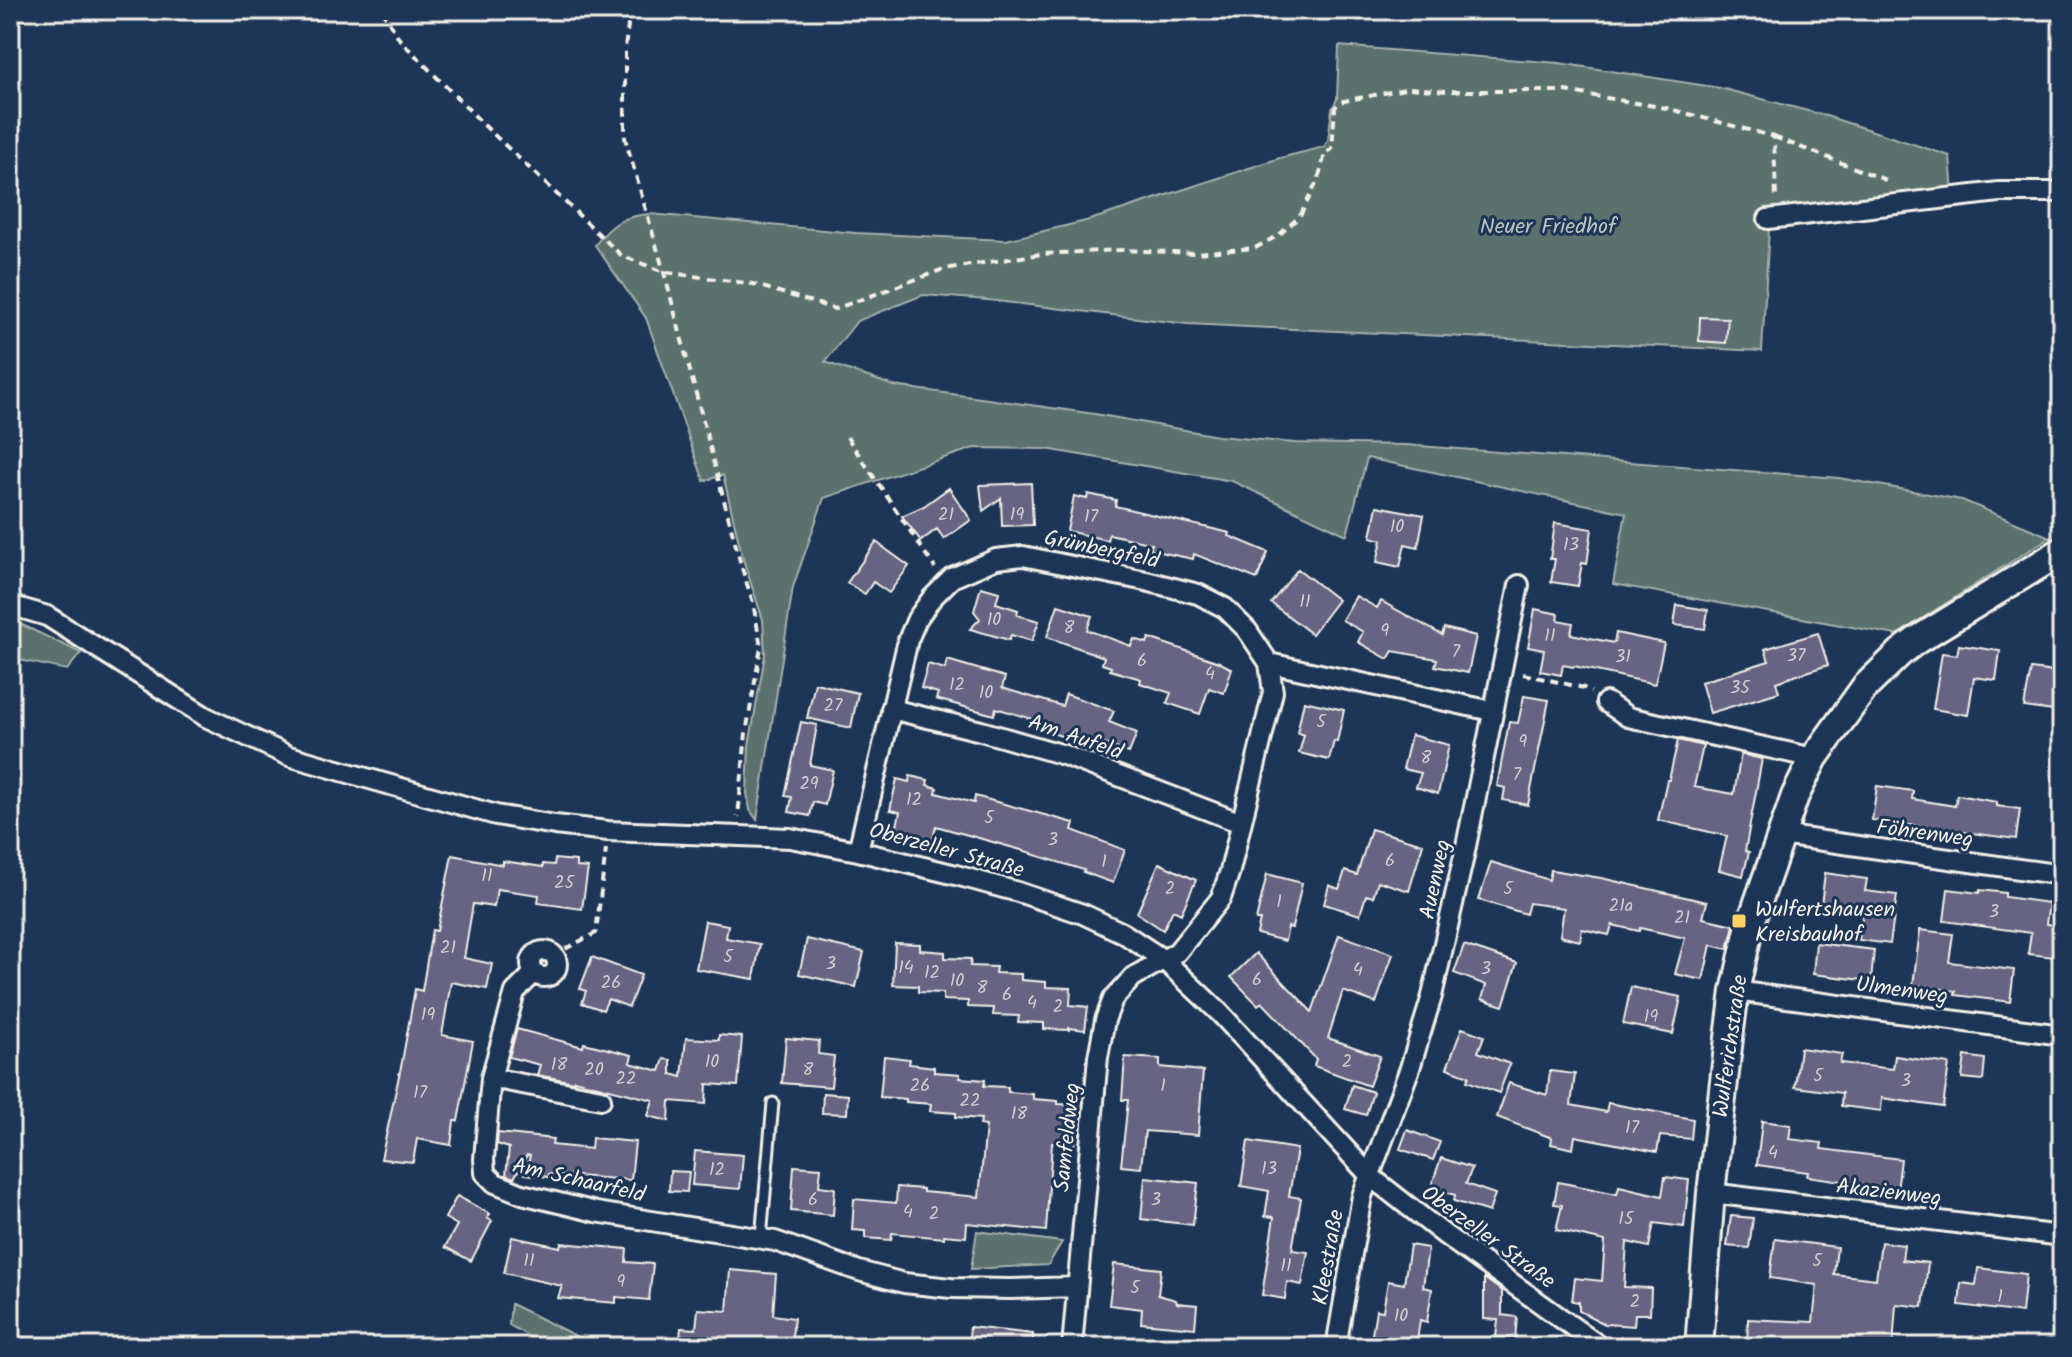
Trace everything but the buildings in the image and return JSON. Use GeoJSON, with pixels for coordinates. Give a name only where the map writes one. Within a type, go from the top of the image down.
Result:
{"type":"FeatureCollection","features":[{"type":"Feature","properties":{"kind":"main road","name":"Wulferichstraße"},"geometry":{"type":"LineString","coordinates":[[1699,1347],[1711,1193],[1735,991],[1750,925],[1795,796],[1814,758],[1865,687],[1901,652],[2062,551]]}},
{"type":"Feature","properties":{"kind":"street"},"geometry":{"type":"LineString","coordinates":[[1772,218],[1999,192],[2062,192]]}},
{"type":"Feature","properties":{"kind":"street","name":"Grünbergfeld"},"geometry":{"type":"LineString","coordinates":[[858,851],[908,640],[917,619],[952,578],[996,559],[1023,556],[1198,594],[1225,608],[1247,630],[1269,663]]}},
{"type":"Feature","properties":{"kind":"street","name":"Auenweg"},"geometry":{"type":"LineString","coordinates":[[1371,1177],[1432,996],[1519,585]]}},
{"type":"Feature","properties":{"kind":"street","name":"Oberzeller Straße"},"geometry":{"type":"LineString","coordinates":[[10,605],[47,616],[206,717],[289,756],[496,815],[555,825],[608,831],[790,838],[858,851],[1018,892],[1083,914],[1123,933],[1164,960],[1220,1013],[1371,1177],[1445,1235],[1601,1347]]}},
{"type":"Feature","properties":{"kind":"street"},"geometry":{"type":"LineString","coordinates":[[1164,960],[1177,952],[1221,898],[1273,692],[1269,663],[1492,711]]}},
{"type":"Feature","properties":{"kind":"street"},"geometry":{"type":"LineString","coordinates":[[1606,702],[1628,717],[1814,758]]}},
{"type":"Feature","properties":{"kind":"street","name":"Am Aufeld"},"geometry":{"type":"LineString","coordinates":[[891,709],[1064,755],[1241,823]]}},
{"type":"Feature","properties":{"kind":"street","name":"Föhrenweg"},"geometry":{"type":"LineString","coordinates":[[1781,835],[2062,875]]}},
{"type":"Feature","properties":{"kind":"street","name":"Am Schaarfeld"},"geometry":{"type":"LineString","coordinates":[[553,955],[557,966],[553,973],[546,977],[534,973],[515,992],[491,1078],[484,1159],[485,1173],[495,1183],[522,1194],[596,1212],[775,1241],[859,1271],[904,1283],[951,1288],[1076,1287]]}},
{"type":"Feature","properties":{"kind":"street","name":"Samfeldweg"},"geometry":{"type":"LineString","coordinates":[[1072,1347],[1098,1057],[1105,1020],[1113,999],[1133,977],[1164,960]]}},
{"type":"Feature","properties":{"kind":"street","name":"Ulmenweg"},"geometry":{"type":"LineString","coordinates":[[1735,991],[2062,1035]]}},
{"type":"Feature","properties":{"kind":"street"},"geometry":{"type":"LineString","coordinates":[[491,1078],[601,1099]]}},
{"type":"Feature","properties":{"kind":"street","name":"Kleestraße"},"geometry":{"type":"LineString","coordinates":[[1336,1347],[1362,1196],[1371,1177]]}},
{"type":"Feature","properties":{"kind":"street","name":"Akazienweg"},"geometry":{"type":"LineString","coordinates":[[1711,1193],[2062,1236]]}},
{"type":"Feature","properties":{"kind":"lane"},"geometry":{"type":"LineString","coordinates":[[761,1238],[773,1103]]}},
{"type":"Feature","properties":{"kind":"path"},"geometry":{"type":"LineString","coordinates":[[382,10],[400,40],[487,128],[622,256],[664,272],[753,284],[835,309],[944,269],[1041,254],[1121,250],[1195,253],[1255,248],[1279,235],[1300,216],[1318,180],[1325,154],[1332,149],[1335,108],[1339,102],[1410,88],[1565,91],[1666,108],[1774,137],[1893,183]]}},
{"type":"Feature","properties":{"kind":"path"},"geometry":{"type":"LineString","coordinates":[[630,10],[625,48],[625,138],[753,603],[761,647],[746,733],[736,835]]}},
{"type":"Feature","properties":{"kind":"path"},"geometry":{"type":"LineString","coordinates":[[1772,218],[1774,137]]}},
{"type":"Feature","properties":{"kind":"path"},"geometry":{"type":"LineString","coordinates":[[847,437],[936,569],[943,563],[952,578]]}},
{"type":"Feature","properties":{"kind":"path"},"geometry":{"type":"LineString","coordinates":[[1501,669],[1584,688],[1606,702]]}},
{"type":"Feature","properties":{"kind":"path"},"geometry":{"type":"LineString","coordinates":[[553,955],[596,933],[608,831]]}},
{"type":"Feature","properties":{"kind":"green space","name":"Neuer Friedhof"},"geometry":{"type":"Polygon","coordinates":[[[1339,46],[1559,63],[1720,88],[1823,115],[1950,156],[1953,193],[1770,210],[1762,351],[1187,324],[923,295],[857,321],[825,362],[894,386],[1095,414],[1218,436],[1295,443],[1406,445],[1839,478],[1962,500],[2050,537],[1896,635],[1613,584],[1626,513],[1367,458],[1347,535],[1232,481],[1046,449],[974,448],[824,498],[793,587],[757,820],[750,810],[747,793],[749,746],[765,655],[763,620],[743,559],[723,475],[704,481],[646,318],[595,245],[619,222],[650,214],[856,233],[1006,240],[1090,220],[1280,158],[1324,147],[1337,99],[1339,46]]]}},
{"type":"Feature","properties":{"kind":"green space"},"geometry":{"type":"Polygon","coordinates":[[[10,619],[81,653],[67,670],[10,658],[10,619]]]}},
{"type":"Feature","properties":{"kind":"green space"},"geometry":{"type":"Polygon","coordinates":[[[977,1231],[1062,1242],[1048,1265],[971,1269],[977,1231]]]}},
{"type":"Feature","properties":{"kind":"green space"},"geometry":{"type":"Polygon","coordinates":[[[511,1304],[598,1347],[548,1347],[509,1325],[511,1304]]]}},
{"type":"Feature","properties":{"kind":"place","name":"Wulfertshausen Kreisbauhof"},"geometry":{"type":"Point","coordinates":[1739,921]}}]}
